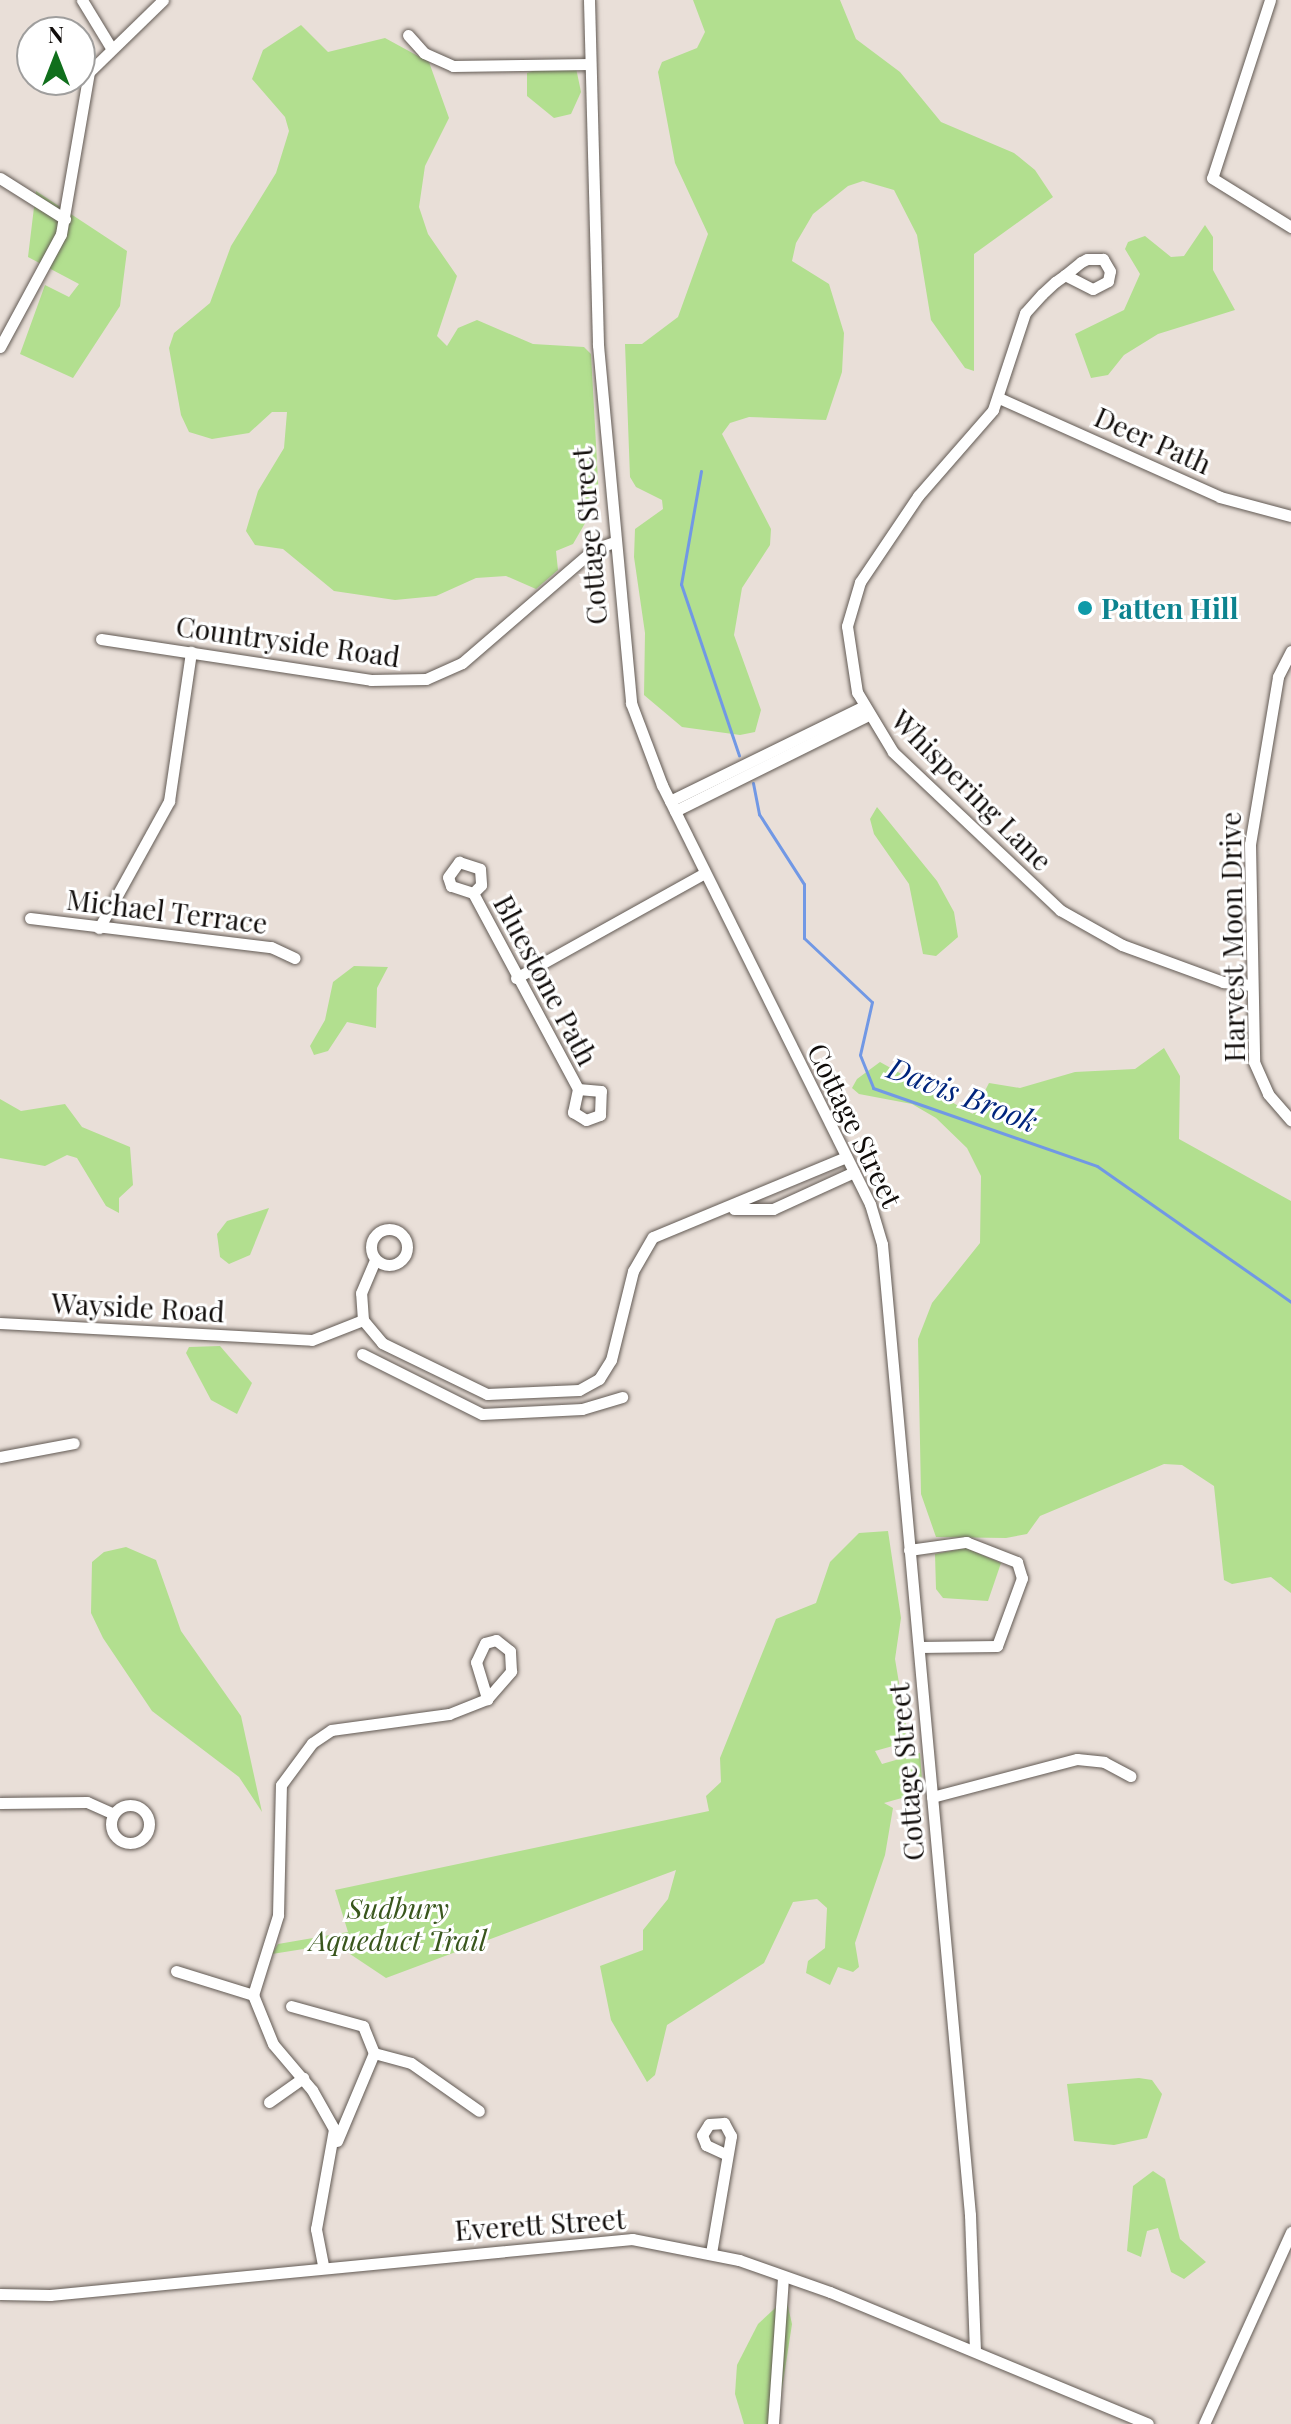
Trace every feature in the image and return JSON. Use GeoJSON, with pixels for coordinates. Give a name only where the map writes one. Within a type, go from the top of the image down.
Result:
{"type":"FeatureCollection","features":[{"type":"Feature","properties":{"kind":"street"},"geometry":{"type":"LineString","coordinates":[[82,0],[110,46]]}},
{"type":"Feature","properties":{"kind":"street"},"geometry":{"type":"LineString","coordinates":[[0,347],[40,281],[65,219],[84,81],[110,46],[163,0]]}},
{"type":"Feature","properties":{"kind":"street","name":"Cottage Street"},"geometry":{"type":"LineString","coordinates":[[589,0],[597,330],[627,686],[672,806],[854,1172],[882,1244],[970,2215],[975,2351]]}},
{"type":"Feature","properties":{"kind":"street"},"geometry":{"type":"LineString","coordinates":[[1270,0],[1212,178],[1291,227]]}},
{"type":"Feature","properties":{"kind":"street"},"geometry":{"type":"LineString","coordinates":[[408,35],[424,53],[453,66],[590,64]]}},
{"type":"Feature","properties":{"kind":"street"},"geometry":{"type":"LineString","coordinates":[[0,178],[65,219]]}},
{"type":"Feature","properties":{"kind":"street","name":"Whispering Lane"},"geometry":{"type":"LineString","coordinates":[[1065,275],[1019,323],[999,398],[985,424],[910,507],[853,597],[847,643],[864,711],[893,752],[1074,920],[1122,945],[1223,982],[1251,985]]}},
{"type":"Feature","properties":{"kind":"street","name":"Deer Path"},"geometry":{"type":"LineString","coordinates":[[999,398],[1220,497],[1291,516]]}},
{"type":"Feature","properties":{"kind":"street","name":"Countryside Road"},"geometry":{"type":"LineString","coordinates":[[101,639],[371,680],[426,679],[462,663],[594,549],[614,542]]}},
{"type":"Feature","properties":{"kind":"street","name":"Harvest Moon Drive"},"geometry":{"type":"LineString","coordinates":[[1291,651],[1278,677],[1252,817],[1251,985],[1257,1074],[1291,1120]]}},
{"type":"Feature","properties":{"kind":"street"},"geometry":{"type":"LineString","coordinates":[[99,928],[169,801],[191,652]]}},
{"type":"Feature","properties":{"kind":"street"},"geometry":{"type":"LineString","coordinates":[[672,806],[864,711]]}},
{"type":"Feature","properties":{"kind":"street"},"geometry":{"type":"LineString","coordinates":[[516,978],[705,873]]}},
{"type":"Feature","properties":{"kind":"street","name":"Bluestone Path"},"geometry":{"type":"LineString","coordinates":[[473,893],[578,1089]]}},
{"type":"Feature","properties":{"kind":"street","name":"Michael Terrace"},"geometry":{"type":"LineString","coordinates":[[30,918],[271,947],[295,958]]}},
{"type":"Feature","properties":{"kind":"street"},"geometry":{"type":"LineString","coordinates":[[375,1260],[361,1293],[363,1320],[382,1343],[487,1394],[589,1385],[599,1379],[620,1340],[640,1252],[653,1237],[730,1208],[846,1157]]}},
{"type":"Feature","properties":{"kind":"street"},"geometry":{"type":"LineString","coordinates":[[730,1208],[773,1209],[854,1172]]}},
{"type":"Feature","properties":{"kind":"street","name":"Wayside Road"},"geometry":{"type":"LineString","coordinates":[[0,1323],[273,1338],[336,1336],[363,1320]]}},
{"type":"Feature","properties":{"kind":"street"},"geometry":{"type":"LineString","coordinates":[[362,1354],[482,1414],[594,1405],[622,1397]]}},
{"type":"Feature","properties":{"kind":"street"},"geometry":{"type":"LineString","coordinates":[[408,1379],[417,1362]]}},
{"type":"Feature","properties":{"kind":"street"},"geometry":{"type":"LineString","coordinates":[[589,1385],[594,1405]]}},
{"type":"Feature","properties":{"kind":"street"},"geometry":{"type":"LineString","coordinates":[[482,1414],[487,1394]]}},
{"type":"Feature","properties":{"kind":"street"},"geometry":{"type":"LineString","coordinates":[[0,1457],[74,1443]]}},
{"type":"Feature","properties":{"kind":"street"},"geometry":{"type":"LineString","coordinates":[[909,1550],[966,1542],[1017,1562],[1022,1578],[997,1646],[919,1647]]}},
{"type":"Feature","properties":{"kind":"street"},"geometry":{"type":"LineString","coordinates":[[337,2142],[303,2078],[273,2044],[253,1995],[278,1915],[276,1806],[290,1766],[331,1730],[365,1721],[449,1714],[487,1699],[511,1671],[510,1651],[496,1640],[485,1643],[476,1662],[487,1699]]}},
{"type":"Feature","properties":{"kind":"street"},"geometry":{"type":"LineString","coordinates":[[932,1797],[1077,1759],[1104,1762],[1130,1776]]}},
{"type":"Feature","properties":{"kind":"street"},"geometry":{"type":"LineString","coordinates":[[0,1803],[87,1802],[112,1813]]}},
{"type":"Feature","properties":{"kind":"street"},"geometry":{"type":"LineString","coordinates":[[176,1971],[253,1995]]}},
{"type":"Feature","properties":{"kind":"street"},"geometry":{"type":"LineString","coordinates":[[291,2006],[363,2026],[374,2053],[337,2142],[316,2229],[323,2265]]}},
{"type":"Feature","properties":{"kind":"street"},"geometry":{"type":"LineString","coordinates":[[374,2053],[411,2063],[479,2111]]}},
{"type":"Feature","properties":{"kind":"street"},"geometry":{"type":"LineString","coordinates":[[269,2102],[303,2078]]}},
{"type":"Feature","properties":{"kind":"street"},"geometry":{"type":"LineString","coordinates":[[711,2253],[725,2154]]}},
{"type":"Feature","properties":{"kind":"street"},"geometry":{"type":"LineString","coordinates":[[1204,2424],[1291,2232]]}},
{"type":"Feature","properties":{"kind":"street","name":"Everett Street"},"geometry":{"type":"LineString","coordinates":[[0,2294],[50,2295],[323,2265],[632,2239],[711,2253],[783,2277],[975,2351],[1148,2424]]}},
{"type":"Feature","properties":{"kind":"street"},"geometry":{"type":"LineString","coordinates":[[773,2424],[783,2277]]}},
{"type":"Feature","properties":{"kind":"green space"},"geometry":{"type":"Polygon","coordinates":[[[693,0],[840,0],[856,39],[900,72],[941,122],[1014,153],[1035,170],[1053,197],[974,254],[974,371],[965,368],[931,320],[917,235],[894,190],[863,181],[848,186],[813,214],[796,243],[792,261],[829,284],[844,333],[842,372],[826,420],[749,417],[730,423],[722,434],[771,529],[770,545],[742,588],[734,635],[761,710],[755,732],[740,735],[682,727],[644,695],[645,633],[634,557],[635,529],[663,509],[662,500],[636,487],[630,477],[625,344],[642,344],[678,317],[708,234],[675,163],[658,72],[662,62],[697,48],[705,32],[693,0]]]}},
{"type":"Feature","properties":{"kind":"green space"},"geometry":{"type":"Polygon","coordinates":[[[301,25],[328,52],[385,38],[429,62],[449,118],[425,166],[419,207],[428,234],[457,276],[437,336],[447,346],[458,328],[477,320],[533,344],[584,347],[591,354],[599,499],[573,544],[556,551],[558,570],[536,589],[506,576],[476,578],[436,596],[395,600],[334,591],[283,549],[255,545],[246,531],[258,491],[284,448],[287,412],[272,412],[249,433],[212,439],[189,432],[181,415],[169,348],[174,333],[210,303],[231,246],[276,173],[289,131],[285,117],[252,79],[263,50],[301,25]]]}},
{"type":"Feature","properties":{"kind":"green space"},"geometry":{"type":"Polygon","coordinates":[[[544,67],[576,68],[581,92],[571,114],[554,118],[527,96],[527,73],[544,67]]]}},
{"type":"Feature","properties":{"kind":"green space"},"geometry":{"type":"Polygon","coordinates":[[[36,191],[127,251],[120,306],[73,378],[20,354],[45,285],[69,297],[79,284],[28,257],[36,191]]]}},
{"type":"Feature","properties":{"kind":"green space"},"geometry":{"type":"Polygon","coordinates":[[[1205,225],[1213,237],[1213,270],[1235,310],[1158,334],[1124,355],[1108,375],[1091,378],[1075,334],[1124,310],[1140,274],[1125,249],[1128,242],[1145,236],[1171,257],[1184,256],[1205,225]]]}},
{"type":"Feature","properties":{"kind":"green space"},"geometry":{"type":"Polygon","coordinates":[[[877,807],[937,881],[954,912],[958,937],[936,956],[923,954],[909,884],[874,834],[870,819],[877,807]]]}},
{"type":"Feature","properties":{"kind":"green space"},"geometry":{"type":"Polygon","coordinates":[[[354,966],[388,967],[377,988],[376,1028],[347,1022],[328,1051],[314,1055],[310,1046],[325,1020],[333,982],[354,966]]]}},
{"type":"Feature","properties":{"kind":"green space"},"geometry":{"type":"Polygon","coordinates":[[[1164,1048],[1180,1076],[1179,1139],[1291,1201],[1291,1593],[1271,1577],[1232,1584],[1224,1580],[1214,1486],[1182,1465],[1164,1464],[1040,1516],[1027,1534],[1006,1538],[936,1537],[921,1494],[918,1339],[932,1303],[980,1243],[981,1176],[967,1148],[936,1118],[912,1104],[859,1094],[852,1088],[857,1079],[880,1062],[973,1114],[989,1083],[1020,1088],[1075,1072],[1135,1069],[1164,1048]]]}},
{"type":"Feature","properties":{"kind":"green space"},"geometry":{"type":"Polygon","coordinates":[[[0,1099],[21,1111],[65,1104],[82,1127],[130,1147],[133,1185],[119,1198],[119,1213],[106,1206],[77,1158],[67,1155],[45,1166],[0,1158],[0,1099]]]}},
{"type":"Feature","properties":{"kind":"green space"},"geometry":{"type":"Polygon","coordinates":[[[269,1208],[250,1255],[229,1264],[220,1257],[217,1234],[227,1221],[269,1208]]]}},
{"type":"Feature","properties":{"kind":"green space"},"geometry":{"type":"Polygon","coordinates":[[[220,1346],[252,1383],[237,1414],[211,1400],[186,1353],[189,1347],[220,1346]]]}},
{"type":"Feature","properties":{"kind":"green space","name":"Sudbury Aqueduct Trail"},"geometry":{"type":"Polygon","coordinates":[[[888,1531],[901,1618],[895,1659],[907,1731],[900,1744],[875,1751],[882,1764],[920,1753],[923,1792],[884,1803],[893,1808],[885,1855],[855,1943],[859,1967],[853,1972],[838,1967],[830,1985],[806,1973],[808,1961],[825,1948],[827,1908],[817,1899],[793,1902],[764,1963],[667,2025],[655,2075],[647,2082],[611,2020],[600,1966],[643,1950],[643,1930],[668,1899],[676,1870],[386,1978],[335,1944],[272,1954],[278,1944],[348,1932],[335,1890],[709,1811],[706,1796],[721,1782],[720,1758],[776,1619],[816,1603],[830,1562],[859,1533],[888,1531]]]}},
{"type":"Feature","properties":{"kind":"green space"},"geometry":{"type":"Polygon","coordinates":[[[126,1547],[156,1560],[181,1631],[241,1716],[262,1812],[239,1777],[152,1711],[103,1638],[91,1613],[92,1562],[104,1552],[126,1547]]]}},
{"type":"Feature","properties":{"kind":"green space"},"geometry":{"type":"Polygon","coordinates":[[[966,1548],[1001,1563],[988,1601],[943,1598],[936,1589],[935,1554],[966,1548]]]}},
{"type":"Feature","properties":{"kind":"green space"},"geometry":{"type":"Polygon","coordinates":[[[1139,2078],[1152,2080],[1162,2094],[1147,2138],[1114,2145],[1074,2141],[1067,2084],[1139,2078]]]}},
{"type":"Feature","properties":{"kind":"green space"},"geometry":{"type":"Polygon","coordinates":[[[1153,2171],[1165,2179],[1180,2239],[1206,2262],[1184,2279],[1171,2272],[1158,2228],[1147,2231],[1141,2257],[1127,2251],[1133,2186],[1153,2171]]]}},
{"type":"Feature","properties":{"kind":"green space"},"geometry":{"type":"Polygon","coordinates":[[[786,2298],[792,2324],[779,2408],[771,2424],[744,2424],[735,2394],[737,2365],[758,2324],[786,2298]]]}},
{"type":"Feature","properties":{"kind":"waterway","name":"Davis Brook"},"geometry":{"type":"LineString","coordinates":[[701,471],[681,584],[739,755]]}},
{"type":"Feature","properties":{"kind":"waterway","name":"Davis Brook"},"geometry":{"type":"LineString","coordinates":[[753,783],[759,814],[804,884],[804,938],[872,1002],[860,1055],[873,1088],[1097,1166],[1291,1302]]}},
{"type":"Feature","properties":{"kind":"place","name":"Patten Hill"},"geometry":{"type":"Point","coordinates":[1085,608]}}]}
